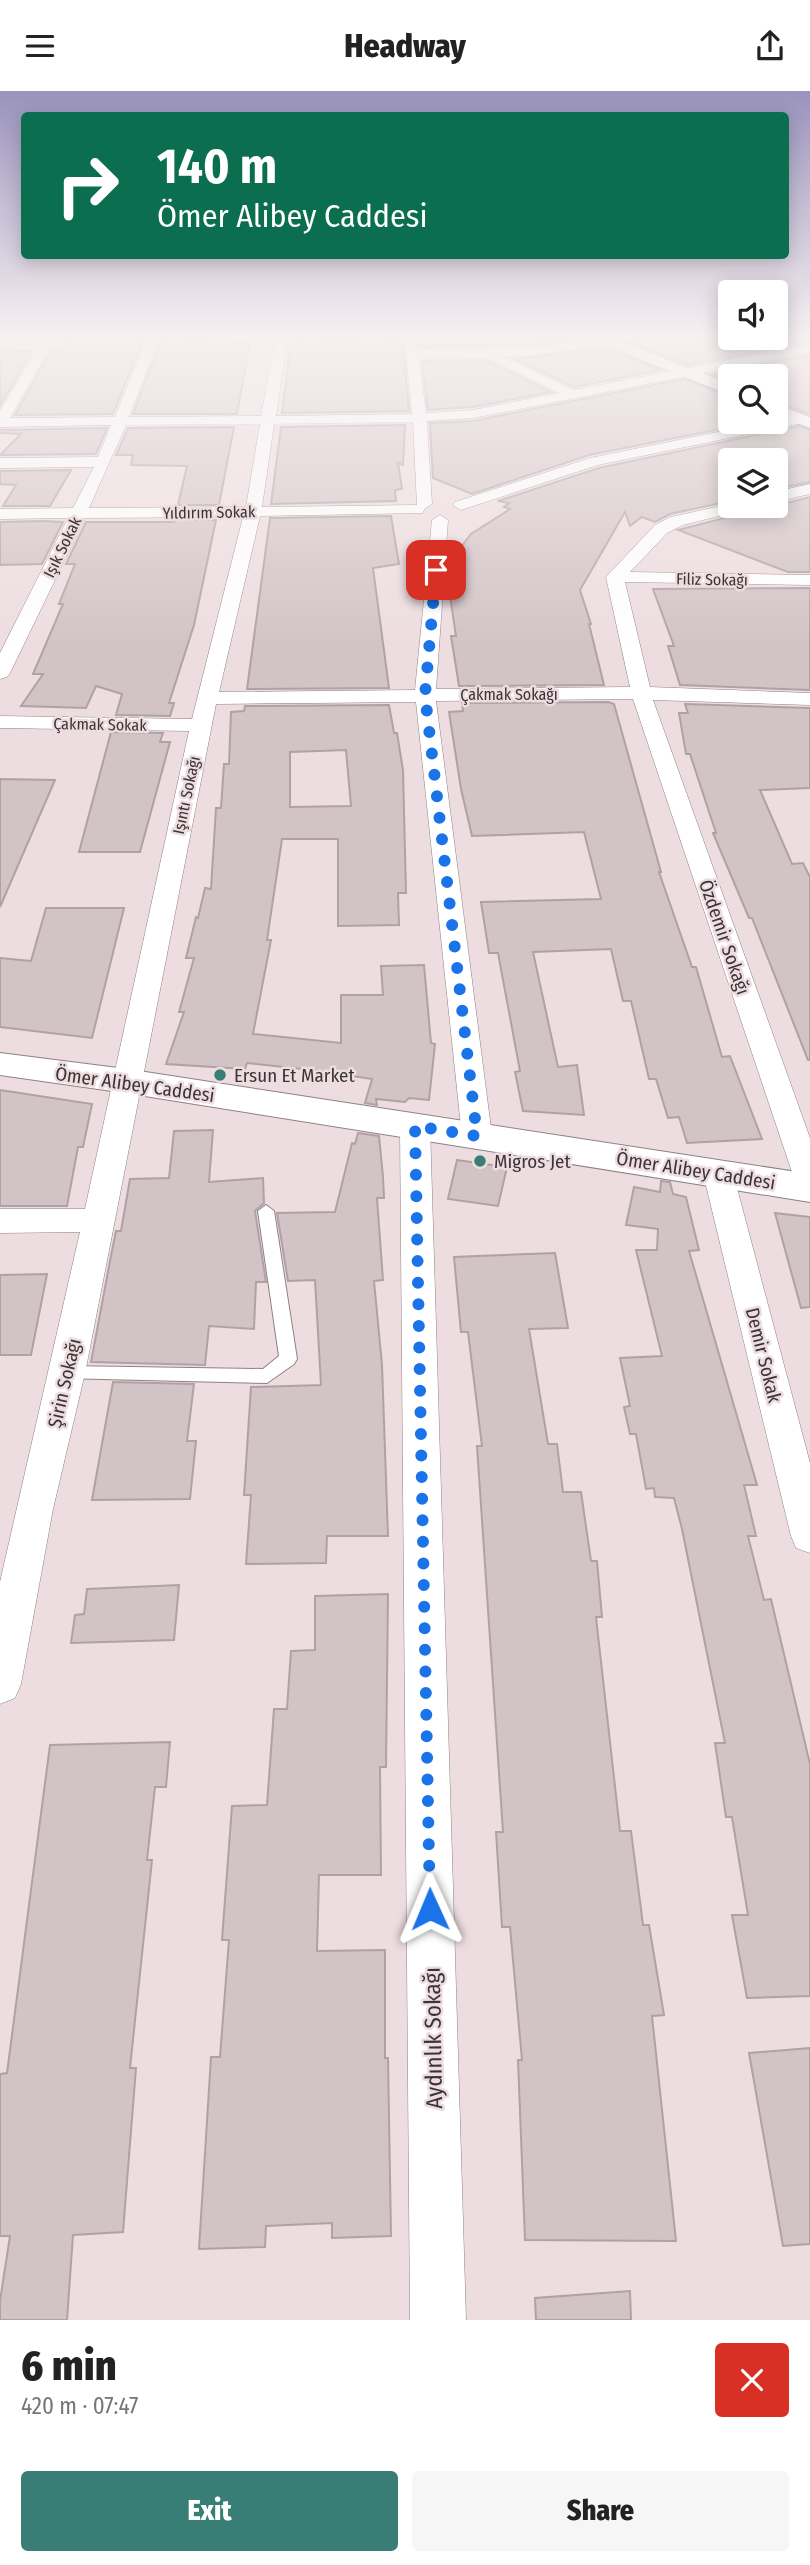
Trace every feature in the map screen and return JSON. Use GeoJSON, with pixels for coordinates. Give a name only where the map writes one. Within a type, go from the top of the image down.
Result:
{"type":"FeatureCollection","features":[{"type":"Feature","properties":{"kind":"main road","name":"Ömer Alibey Caddesi"},"geometry":{"type":"LineString","coordinates":[[0,1064],[125,1081],[810,1188]]}},
{"type":"Feature","properties":{"kind":"street","name":"Işık Sokak"},"geometry":{"type":"LineString","coordinates":[[0,673],[114,438]]}},
{"type":"Feature","properties":{"kind":"street","name":"Işıntı Sokağı"},"geometry":{"type":"LineString","coordinates":[[125,1081],[201,725],[253,511],[267,438]]}},
{"type":"Feature","properties":{"kind":"street"},"geometry":{"type":"LineString","coordinates":[[424,438],[438,507],[425,695],[477,1136]]}},
{"type":"Feature","properties":{"kind":"street","name":"Yıldırım Sokak"},"geometry":{"type":"LineString","coordinates":[[0,514],[438,507],[595,461],[716,438]]}},
{"type":"Feature","properties":{"kind":"street"},"geometry":{"type":"LineString","coordinates":[[0,463],[104,462]]}},
{"type":"Feature","properties":{"kind":"street"},"geometry":{"type":"LineString","coordinates":[[802,491],[810,500]]}},
{"type":"Feature","properties":{"kind":"street"},"geometry":{"type":"LineString","coordinates":[[615,577],[661,529],[677,521],[718,511]]}},
{"type":"Feature","properties":{"kind":"street","name":"Filiz Sokağı"},"geometry":{"type":"LineString","coordinates":[[615,577],[810,580]]}},
{"type":"Feature","properties":{"kind":"street","name":"Özdemir Sokağı"},"geometry":{"type":"LineString","coordinates":[[615,577],[641,693],[810,1181]]}},
{"type":"Feature","properties":{"kind":"street","name":"Çakmak Sokağı"},"geometry":{"type":"LineString","coordinates":[[208,698],[641,693],[810,699]]}},
{"type":"Feature","properties":{"kind":"street","name":"Çakmak Sokak"},"geometry":{"type":"LineString","coordinates":[[0,722],[201,725]]}},
{"type":"Feature","properties":{"kind":"street","name":"Şirin Sokağı"},"geometry":{"type":"LineString","coordinates":[[1,1669],[34,1509],[67,1373],[125,1081]]}},
{"type":"Feature","properties":{"kind":"street","name":"Aydınlık Sokağı"},"geometry":{"type":"LineString","coordinates":[[415,1126],[438,2320]]}},
{"type":"Feature","properties":{"kind":"street","name":"Demir Sokak"},"geometry":{"type":"LineString","coordinates":[[718,1173],[810,1536]]}},
{"type":"Feature","properties":{"kind":"street"},"geometry":{"type":"LineString","coordinates":[[0,1221],[97,1220]]}},
{"type":"Feature","properties":{"kind":"lane"},"geometry":{"type":"LineString","coordinates":[[67,1373],[267,1376],[288,1359],[266,1211]]}},
{"type":"Feature","properties":{"kind":"building"},"geometry":{"type":"Polygon","coordinates":[[[17,438],[103,438],[96,454],[0,455],[17,438]]]}},
{"type":"Feature","properties":{"kind":"building"},"geometry":{"type":"Polygon","coordinates":[[[124,438],[232,438],[219,505],[178,505],[187,466],[131,465],[133,455],[116,455],[124,438]]]}},
{"type":"Feature","properties":{"kind":"building"},"geometry":{"type":"Polygon","coordinates":[[[280,438],[404,438],[403,465],[398,463],[402,489],[395,490],[396,501],[271,504],[280,438]]]}},
{"type":"Feature","properties":{"kind":"building"},"geometry":{"type":"Polygon","coordinates":[[[431,438],[675,438],[589,455],[472,494],[433,478],[431,438]]]}},
{"type":"Feature","properties":{"kind":"building"},"geometry":{"type":"Polygon","coordinates":[[[741,438],[810,438],[810,482],[788,486],[788,448],[718,448],[718,504],[670,514],[655,522],[642,517],[630,526],[625,512],[580,590],[591,624],[604,685],[459,686],[451,636],[456,636],[447,565],[471,534],[510,509],[504,507],[509,503],[498,501],[599,468],[741,438]]]}},
{"type":"Feature","properties":{"kind":"building"},"geometry":{"type":"Polygon","coordinates":[[[71,470],[50,506],[3,506],[16,485],[0,484],[0,471],[71,470]]]}},
{"type":"Feature","properties":{"kind":"building"},"geometry":{"type":"Polygon","coordinates":[[[810,497],[810,572],[788,572],[678,530],[725,518],[788,518],[788,503],[810,497]]]}},
{"type":"Feature","properties":{"kind":"building"},"geometry":{"type":"Polygon","coordinates":[[[391,516],[399,564],[373,568],[389,688],[247,689],[270,518],[391,516]]]}},
{"type":"Feature","properties":{"kind":"building"},"geometry":{"type":"Polygon","coordinates":[[[216,520],[194,625],[169,703],[174,703],[170,716],[116,715],[122,694],[96,686],[86,708],[21,706],[43,674],[33,674],[63,604],[59,604],[75,564],[66,564],[86,522],[216,520]]]}},
{"type":"Feature","properties":{"kind":"building"},"geometry":{"type":"Polygon","coordinates":[[[0,522],[63,522],[42,564],[0,565],[0,522]]]}},
{"type":"Feature","properties":{"kind":"building"},"geometry":{"type":"Polygon","coordinates":[[[810,588],[810,690],[680,685],[668,646],[674,646],[653,589],[810,588]]]}},
{"type":"Feature","properties":{"kind":"building"},"geometry":{"type":"Polygon","coordinates":[[[462,703],[614,704],[659,872],[692,967],[696,967],[722,1057],[730,1056],[762,1139],[687,1143],[679,1117],[668,1118],[656,1079],[649,1079],[631,1001],[623,1001],[611,949],[533,952],[558,1067],[577,1065],[584,1115],[523,1111],[515,1072],[520,1071],[498,953],[489,953],[481,902],[601,899],[584,832],[472,836],[461,789],[449,712],[463,711],[462,703]]]}},
{"type":"Feature","properties":{"kind":"building"},"geometry":{"type":"Polygon","coordinates":[[[685,704],[810,708],[810,788],[760,790],[792,864],[803,863],[810,877],[810,1060],[752,918],[749,918],[713,833],[716,833],[690,754],[686,754],[679,713],[688,713],[685,704]]]}},
{"type":"Feature","properties":{"kind":"building"},"geometry":{"type":"Polygon","coordinates":[[[389,705],[403,770],[406,893],[398,893],[399,925],[338,926],[338,839],[282,839],[267,940],[271,940],[253,1034],[341,1043],[341,995],[383,995],[381,966],[424,965],[431,1043],[435,1044],[429,1100],[409,1098],[405,1102],[376,1099],[377,1105],[365,1103],[372,1079],[320,1071],[247,1063],[245,1069],[166,1064],[184,1012],[179,1012],[194,958],[186,958],[196,917],[198,918],[205,888],[211,889],[216,808],[221,808],[224,764],[229,764],[231,712],[244,711],[245,706],[389,705]],[[346,750],[290,752],[290,807],[351,806],[346,750]]]}},
{"type":"Feature","properties":{"kind":"building"},"geometry":{"type":"Polygon","coordinates":[[[111,732],[163,733],[160,742],[170,742],[140,852],[79,852],[111,732]]]}},
{"type":"Feature","properties":{"kind":"building"},"geometry":{"type":"Polygon","coordinates":[[[0,779],[55,780],[0,907],[0,779]]]}},
{"type":"Feature","properties":{"kind":"building"},"geometry":{"type":"Polygon","coordinates":[[[46,908],[124,908],[92,1038],[0,1027],[0,958],[31,961],[46,908]]]}},
{"type":"Feature","properties":{"kind":"building"},"geometry":{"type":"Polygon","coordinates":[[[0,1090],[92,1104],[83,1147],[78,1147],[67,1206],[0,1206],[0,1090]]]}},
{"type":"Feature","properties":{"kind":"building"},"geometry":{"type":"Polygon","coordinates":[[[213,1130],[209,1182],[263,1178],[264,1203],[255,1211],[266,1282],[256,1282],[254,1329],[209,1326],[205,1365],[91,1362],[116,1231],[121,1231],[130,1179],[169,1178],[174,1131],[213,1130]]]}},
{"type":"Feature","properties":{"kind":"building"},"geometry":{"type":"Polygon","coordinates":[[[358,1133],[379,1136],[383,1177],[384,1198],[377,1198],[383,1280],[374,1281],[382,1365],[388,1536],[327,1536],[326,1563],[246,1564],[251,1495],[244,1495],[251,1387],[321,1385],[315,1280],[288,1281],[277,1213],[335,1212],[352,1143],[355,1144],[358,1133]]]}},
{"type":"Feature","properties":{"kind":"building"},"geometry":{"type":"Polygon","coordinates":[[[457,1160],[507,1167],[498,1206],[448,1199],[457,1160]]]}},
{"type":"Feature","properties":{"kind":"building"},"geometry":{"type":"Polygon","coordinates":[[[661,1181],[670,1182],[673,1194],[686,1197],[699,1250],[689,1251],[757,1485],[744,1485],[756,1536],[748,1536],[764,1600],[771,1599],[810,1764],[810,1996],[747,1998],[732,1915],[748,1915],[732,1817],[726,1817],[715,1743],[725,1743],[682,1529],[674,1498],[655,1497],[654,1488],[646,1489],[636,1434],[630,1434],[624,1407],[630,1406],[620,1358],[662,1356],[636,1250],[657,1250],[658,1229],[626,1225],[634,1187],[660,1192],[661,1181]]]}},
{"type":"Feature","properties":{"kind":"building"},"geometry":{"type":"Polygon","coordinates":[[[775,1213],[810,1217],[810,1307],[801,1308],[775,1213]]]}},
{"type":"Feature","properties":{"kind":"building"},"geometry":{"type":"Polygon","coordinates":[[[555,1253],[568,1328],[529,1329],[548,1444],[557,1444],[563,1492],[581,1492],[591,1561],[597,1561],[602,1617],[596,1617],[620,1831],[631,1831],[643,1925],[649,1925],[664,2015],[652,2016],[676,2241],[525,2240],[518,2060],[522,2060],[510,1927],[502,1927],[496,1832],[503,1832],[477,1446],[482,1446],[468,1332],[461,1332],[454,1257],[555,1253]]]}},
{"type":"Feature","properties":{"kind":"building"},"geometry":{"type":"Polygon","coordinates":[[[47,1274],[31,1355],[0,1355],[0,1275],[47,1274]]]}},
{"type":"Feature","properties":{"kind":"building"},"geometry":{"type":"Polygon","coordinates":[[[113,1382],[194,1384],[187,1441],[196,1441],[190,1499],[92,1500],[113,1382]]]}},
{"type":"Feature","properties":{"kind":"building"},"geometry":{"type":"Polygon","coordinates":[[[179,1585],[174,1640],[71,1643],[75,1615],[84,1614],[87,1589],[179,1585]]]}},
{"type":"Feature","properties":{"kind":"building"},"geometry":{"type":"Polygon","coordinates":[[[388,1594],[386,1767],[380,1767],[381,1875],[319,1875],[317,1951],[385,1950],[385,2058],[388,2058],[391,2236],[332,2238],[332,2223],[266,2226],[265,2247],[199,2249],[211,2057],[220,2057],[229,1940],[222,1940],[232,1806],[267,1805],[274,1709],[287,1709],[291,1651],[315,1650],[315,1596],[388,1594]]]}},
{"type":"Feature","properties":{"kind":"building"},"geometry":{"type":"Polygon","coordinates":[[[170,1742],[166,1787],[155,1787],[147,1860],[152,1860],[130,2068],[136,2068],[123,2232],[73,2235],[67,2320],[0,2320],[0,2301],[10,2236],[0,2236],[0,2074],[7,2073],[50,1745],[170,1742]]]}},
{"type":"Feature","properties":{"kind":"building"},"geometry":{"type":"Polygon","coordinates":[[[810,2048],[810,2244],[783,2246],[749,2053],[810,2048]]]}},
{"type":"Feature","properties":{"kind":"building"},"geometry":{"type":"Polygon","coordinates":[[[630,2291],[631,2320],[536,2320],[535,2298],[630,2291]]]}},
{"type":"Feature","properties":{"kind":"place","name":"Ersun Et Market"},"geometry":{"type":"Point","coordinates":[220,1075]}},
{"type":"Feature","properties":{"kind":"place","name":"Migros Jet"},"geometry":{"type":"Point","coordinates":[480,1161]}},
{"type":"Feature","properties":{"kind":"route"},"geometry":{"type":"LineString","coordinates":[[430,1909],[415,1126],[477,1136],[425,695],[436,570]]}}]}
